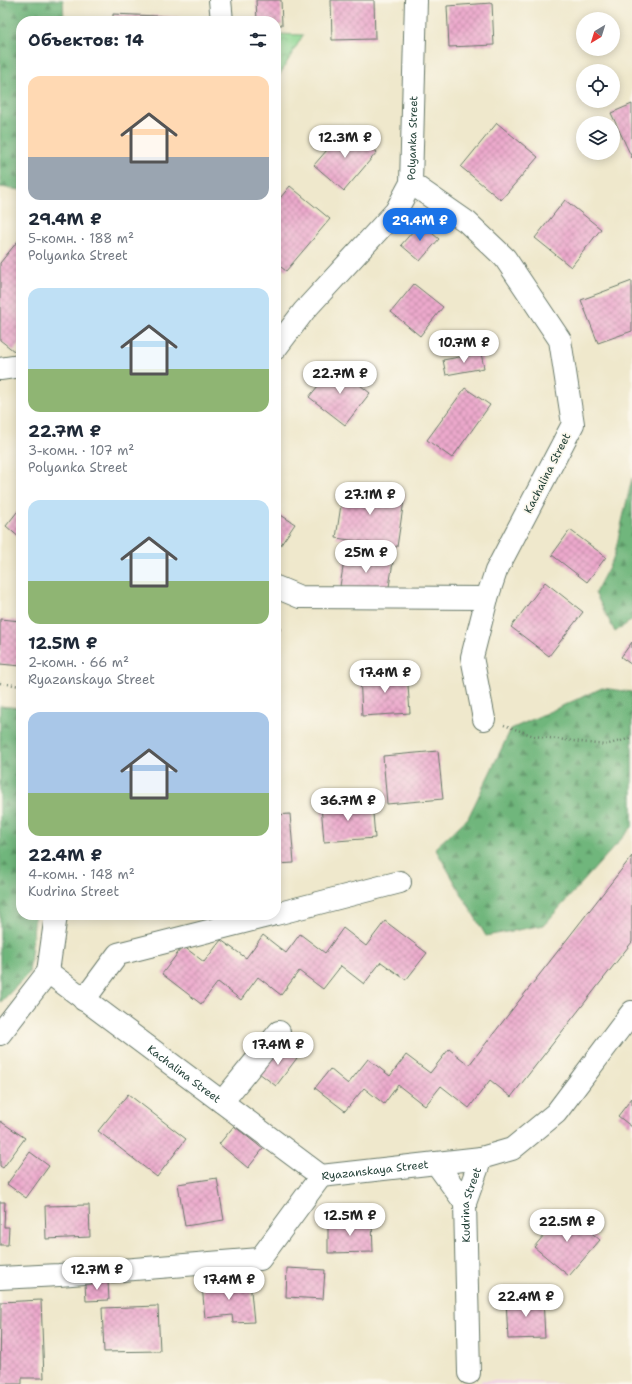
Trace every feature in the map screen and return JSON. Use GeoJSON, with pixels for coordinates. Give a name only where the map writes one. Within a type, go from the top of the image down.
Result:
{"type":"FeatureCollection","features":[{"type":"Feature","properties":{"kind":"street"},"geometry":{"type":"LineString","coordinates":[[220,0],[222,16]]}},
{"type":"Feature","properties":{"kind":"street","name":"Polyanka Street"},"geometry":{"type":"LineString","coordinates":[[281,341],[304,311],[396,211],[411,183],[416,0]]}},
{"type":"Feature","properties":{"kind":"street","name":"Kachalina Street"},"geometry":{"type":"LineString","coordinates":[[411,183],[467,222],[505,258],[560,340],[573,424],[496,571],[487,598],[472,657],[484,718]]}},
{"type":"Feature","properties":{"kind":"street"},"geometry":{"type":"LineString","coordinates":[[0,368],[16,366]]}},
{"type":"Feature","properties":{"kind":"street"},"geometry":{"type":"LineString","coordinates":[[281,589],[300,597],[487,598]]}},
{"type":"Feature","properties":{"kind":"street"},"geometry":{"type":"LineString","coordinates":[[281,913],[400,882]]}},
{"type":"Feature","properties":{"kind":"street"},"geometry":{"type":"LineString","coordinates":[[0,1034],[48,972],[55,920]]}},
{"type":"Feature","properties":{"kind":"street"},"geometry":{"type":"LineString","coordinates":[[84,1000],[118,954],[251,920]]}},
{"type":"Feature","properties":{"kind":"street","name":"Kachalina Street"},"geometry":{"type":"LineString","coordinates":[[48,972],[321,1176]]}},
{"type":"Feature","properties":{"kind":"street","name":"Kudrina Street"},"geometry":{"type":"LineString","coordinates":[[469,1373],[465,1203],[481,1158],[512,1149],[556,1113],[632,1012]]}},
{"type":"Feature","properties":{"kind":"street"},"geometry":{"type":"LineString","coordinates":[[222,1102],[279,1032]]}},
{"type":"Feature","properties":{"kind":"street","name":"Ryazanskaya Street"},"geometry":{"type":"LineString","coordinates":[[0,1278],[59,1275],[260,1259],[321,1176],[481,1158]]}},
{"type":"Feature","properties":{"kind":"street"},"geometry":{"type":"LineString","coordinates":[[436,1162],[465,1203]]}},
{"type":"Feature","properties":{"kind":"path"},"geometry":{"type":"LineString","coordinates":[[0,683],[16,685]]}},
{"type":"Feature","properties":{"kind":"path"},"geometry":{"type":"LineString","coordinates":[[484,718],[534,736],[605,745],[632,738]]}},
{"type":"Feature","properties":{"kind":"shaded area"},"geometry":{"type":"Polygon","coordinates":[[[481,1380],[575,1384],[482,1384],[481,1380]]]}},
{"type":"Feature","properties":{"kind":"green space"},"geometry":{"type":"Polygon","coordinates":[[[0,0],[63,0],[64,16],[16,16],[16,189],[0,187],[0,0]]]}},
{"type":"Feature","properties":{"kind":"green space"},"geometry":{"type":"Polygon","coordinates":[[[281,34],[303,35],[281,72],[281,34]]]}},
{"type":"Feature","properties":{"kind":"green space"},"geometry":{"type":"Polygon","coordinates":[[[632,478],[632,620],[615,632],[595,593],[614,557],[632,478]]]}},
{"type":"Feature","properties":{"kind":"green space"},"geometry":{"type":"Polygon","coordinates":[[[602,688],[632,692],[632,827],[544,925],[486,936],[435,848],[468,818],[511,729],[602,688]]]}},
{"type":"Feature","properties":{"kind":"green space"},"geometry":{"type":"Polygon","coordinates":[[[0,706],[16,708],[16,920],[34,920],[29,973],[0,1003],[0,706]]]}},
{"type":"Feature","properties":{"kind":"building"},"geometry":{"type":"Polygon","coordinates":[[[256,0],[281,0],[282,25],[281,16],[257,16],[256,0]]]}},
{"type":"Feature","properties":{"kind":"building"},"geometry":{"type":"Polygon","coordinates":[[[331,0],[374,0],[375,39],[332,40],[331,0]]]}},
{"type":"Feature","properties":{"kind":"building"},"geometry":{"type":"Polygon","coordinates":[[[492,3],[494,45],[449,47],[447,6],[492,3]]]}},
{"type":"Feature","properties":{"kind":"building"},"geometry":{"type":"Polygon","coordinates":[[[113,14],[157,16],[113,16],[113,14]]]}},
{"type":"Feature","properties":{"kind":"building"},"geometry":{"type":"Polygon","coordinates":[[[632,104],[632,158],[620,132],[620,116],[612,116],[611,113],[632,104]]]}},
{"type":"Feature","properties":{"kind":"building"},"geometry":{"type":"Polygon","coordinates":[[[497,123],[538,157],[501,200],[461,167],[497,123]]]}},
{"type":"Feature","properties":{"kind":"building"},"geometry":{"type":"Polygon","coordinates":[[[347,127],[377,152],[344,191],[314,165],[347,127]]]}},
{"type":"Feature","properties":{"kind":"building"},"geometry":{"type":"Polygon","coordinates":[[[290,186],[330,219],[286,271],[281,267],[281,197],[290,186]]]}},
{"type":"Feature","properties":{"kind":"building"},"geometry":{"type":"Polygon","coordinates":[[[565,200],[601,229],[571,267],[535,238],[565,200]]]}},
{"type":"Feature","properties":{"kind":"building"},"geometry":{"type":"Polygon","coordinates":[[[420,223],[439,239],[420,261],[401,245],[420,223]]]}},
{"type":"Feature","properties":{"kind":"building"},"geometry":{"type":"Polygon","coordinates":[[[16,243],[16,348],[14,351],[0,340],[0,263],[16,243]]]}},
{"type":"Feature","properties":{"kind":"building"},"geometry":{"type":"Polygon","coordinates":[[[632,281],[632,331],[598,343],[581,300],[632,281]]]}},
{"type":"Feature","properties":{"kind":"building"},"geometry":{"type":"Polygon","coordinates":[[[414,284],[443,307],[420,336],[391,312],[414,284]]]}},
{"type":"Feature","properties":{"kind":"building"},"geometry":{"type":"Polygon","coordinates":[[[481,353],[484,368],[446,375],[443,360],[481,353]]]}},
{"type":"Feature","properties":{"kind":"building"},"geometry":{"type":"Polygon","coordinates":[[[335,365],[370,393],[345,425],[309,397],[335,365]]]}},
{"type":"Feature","properties":{"kind":"building"},"geometry":{"type":"Polygon","coordinates":[[[465,388],[490,405],[452,458],[427,440],[465,388]]]}},
{"type":"Feature","properties":{"kind":"building"},"geometry":{"type":"Polygon","coordinates":[[[344,485],[405,494],[397,547],[336,538],[344,485]]]}},
{"type":"Feature","properties":{"kind":"building"},"geometry":{"type":"Polygon","coordinates":[[[16,513],[16,535],[6,526],[16,513]]]}},
{"type":"Feature","properties":{"kind":"building"},"geometry":{"type":"Polygon","coordinates":[[[281,515],[295,524],[281,545],[281,515]]]}},
{"type":"Feature","properties":{"kind":"building"},"geometry":{"type":"Polygon","coordinates":[[[570,530],[606,557],[587,582],[552,555],[570,530]]]}},
{"type":"Feature","properties":{"kind":"building"},"geometry":{"type":"Polygon","coordinates":[[[345,555],[393,562],[388,593],[340,586],[345,555]]]}},
{"type":"Feature","properties":{"kind":"building"},"geometry":{"type":"Polygon","coordinates":[[[545,582],[583,612],[549,656],[511,627],[545,582]]]}},
{"type":"Feature","properties":{"kind":"building"},"geometry":{"type":"Polygon","coordinates":[[[0,619],[16,621],[16,666],[0,664],[0,619]]]}},
{"type":"Feature","properties":{"kind":"building"},"geometry":{"type":"Polygon","coordinates":[[[632,642],[632,665],[621,657],[632,642]]]}},
{"type":"Feature","properties":{"kind":"building"},"geometry":{"type":"Polygon","coordinates":[[[407,671],[410,713],[362,716],[360,674],[407,671]]]}},
{"type":"Feature","properties":{"kind":"building"},"geometry":{"type":"Polygon","coordinates":[[[438,751],[443,799],[387,804],[383,756],[438,751]]]}},
{"type":"Feature","properties":{"kind":"building"},"geometry":{"type":"Polygon","coordinates":[[[372,801],[375,838],[324,842],[321,805],[372,801]]]}},
{"type":"Feature","properties":{"kind":"building"},"geometry":{"type":"Polygon","coordinates":[[[290,814],[294,863],[281,864],[281,815],[290,814]]]}},
{"type":"Feature","properties":{"kind":"building"},"geometry":{"type":"Polygon","coordinates":[[[632,856],[632,942],[511,1097],[490,1080],[469,1108],[441,1086],[425,1106],[398,1085],[384,1104],[364,1088],[345,1111],[315,1088],[330,1069],[348,1084],[368,1059],[390,1076],[406,1055],[430,1073],[449,1049],[469,1065],[632,856]]]}},
{"type":"Feature","properties":{"kind":"building"},"geometry":{"type":"Polygon","coordinates":[[[385,921],[427,953],[406,980],[381,962],[364,984],[341,966],[323,989],[299,971],[281,995],[258,977],[241,1000],[218,982],[201,1004],[162,974],[183,946],[204,962],[221,940],[246,958],[263,935],[286,953],[300,934],[325,953],[343,928],[366,946],[385,921]]]}},
{"type":"Feature","properties":{"kind":"building"},"geometry":{"type":"Polygon","coordinates":[[[280,1045],[297,1058],[276,1086],[259,1073],[280,1045]]]}},
{"type":"Feature","properties":{"kind":"building"},"geometry":{"type":"Polygon","coordinates":[[[128,1094],[186,1139],[157,1177],[98,1131],[128,1094]]]}},
{"type":"Feature","properties":{"kind":"building"},"geometry":{"type":"Polygon","coordinates":[[[632,1098],[632,1127],[618,1116],[632,1098]]]}},
{"type":"Feature","properties":{"kind":"building"},"geometry":{"type":"Polygon","coordinates":[[[0,1121],[25,1138],[3,1168],[0,1166],[0,1121]]]}},
{"type":"Feature","properties":{"kind":"building"},"geometry":{"type":"Polygon","coordinates":[[[234,1126],[263,1149],[248,1168],[219,1144],[234,1126]]]}},
{"type":"Feature","properties":{"kind":"building"},"geometry":{"type":"Polygon","coordinates":[[[30,1152],[49,1166],[26,1198],[7,1184],[30,1152]]]}},
{"type":"Feature","properties":{"kind":"building"},"geometry":{"type":"Polygon","coordinates":[[[217,1178],[224,1220],[185,1226],[178,1184],[217,1178]]]}},
{"type":"Feature","properties":{"kind":"building"},"geometry":{"type":"Polygon","coordinates":[[[0,1202],[5,1202],[4,1227],[9,1227],[8,1245],[0,1245],[0,1202]]]}},
{"type":"Feature","properties":{"kind":"building"},"geometry":{"type":"Polygon","coordinates":[[[89,1205],[90,1237],[46,1239],[45,1206],[89,1205]]]}},
{"type":"Feature","properties":{"kind":"building"},"geometry":{"type":"Polygon","coordinates":[[[565,1210],[600,1240],[569,1276],[534,1247],[565,1210]]]}},
{"type":"Feature","properties":{"kind":"building"},"geometry":{"type":"Polygon","coordinates":[[[372,1221],[373,1252],[328,1253],[328,1222],[372,1221]]]}},
{"type":"Feature","properties":{"kind":"building"},"geometry":{"type":"Polygon","coordinates":[[[287,1268],[325,1270],[323,1299],[286,1297],[287,1268]]]}},
{"type":"Feature","properties":{"kind":"building"},"geometry":{"type":"Polygon","coordinates":[[[108,1281],[109,1300],[86,1301],[85,1283],[108,1281]]]}},
{"type":"Feature","properties":{"kind":"building"},"geometry":{"type":"Polygon","coordinates":[[[250,1281],[254,1322],[233,1323],[232,1315],[205,1318],[202,1285],[250,1281]]]}},
{"type":"Feature","properties":{"kind":"building"},"geometry":{"type":"Polygon","coordinates":[[[543,1297],[545,1338],[508,1339],[506,1299],[543,1297]]]}},
{"type":"Feature","properties":{"kind":"building"},"geometry":{"type":"Polygon","coordinates":[[[41,1300],[44,1378],[22,1378],[22,1384],[0,1384],[1,1302],[41,1300]]]}},
{"type":"Feature","properties":{"kind":"building"},"geometry":{"type":"Polygon","coordinates":[[[158,1306],[160,1351],[104,1352],[102,1308],[158,1306]]]}}]}
